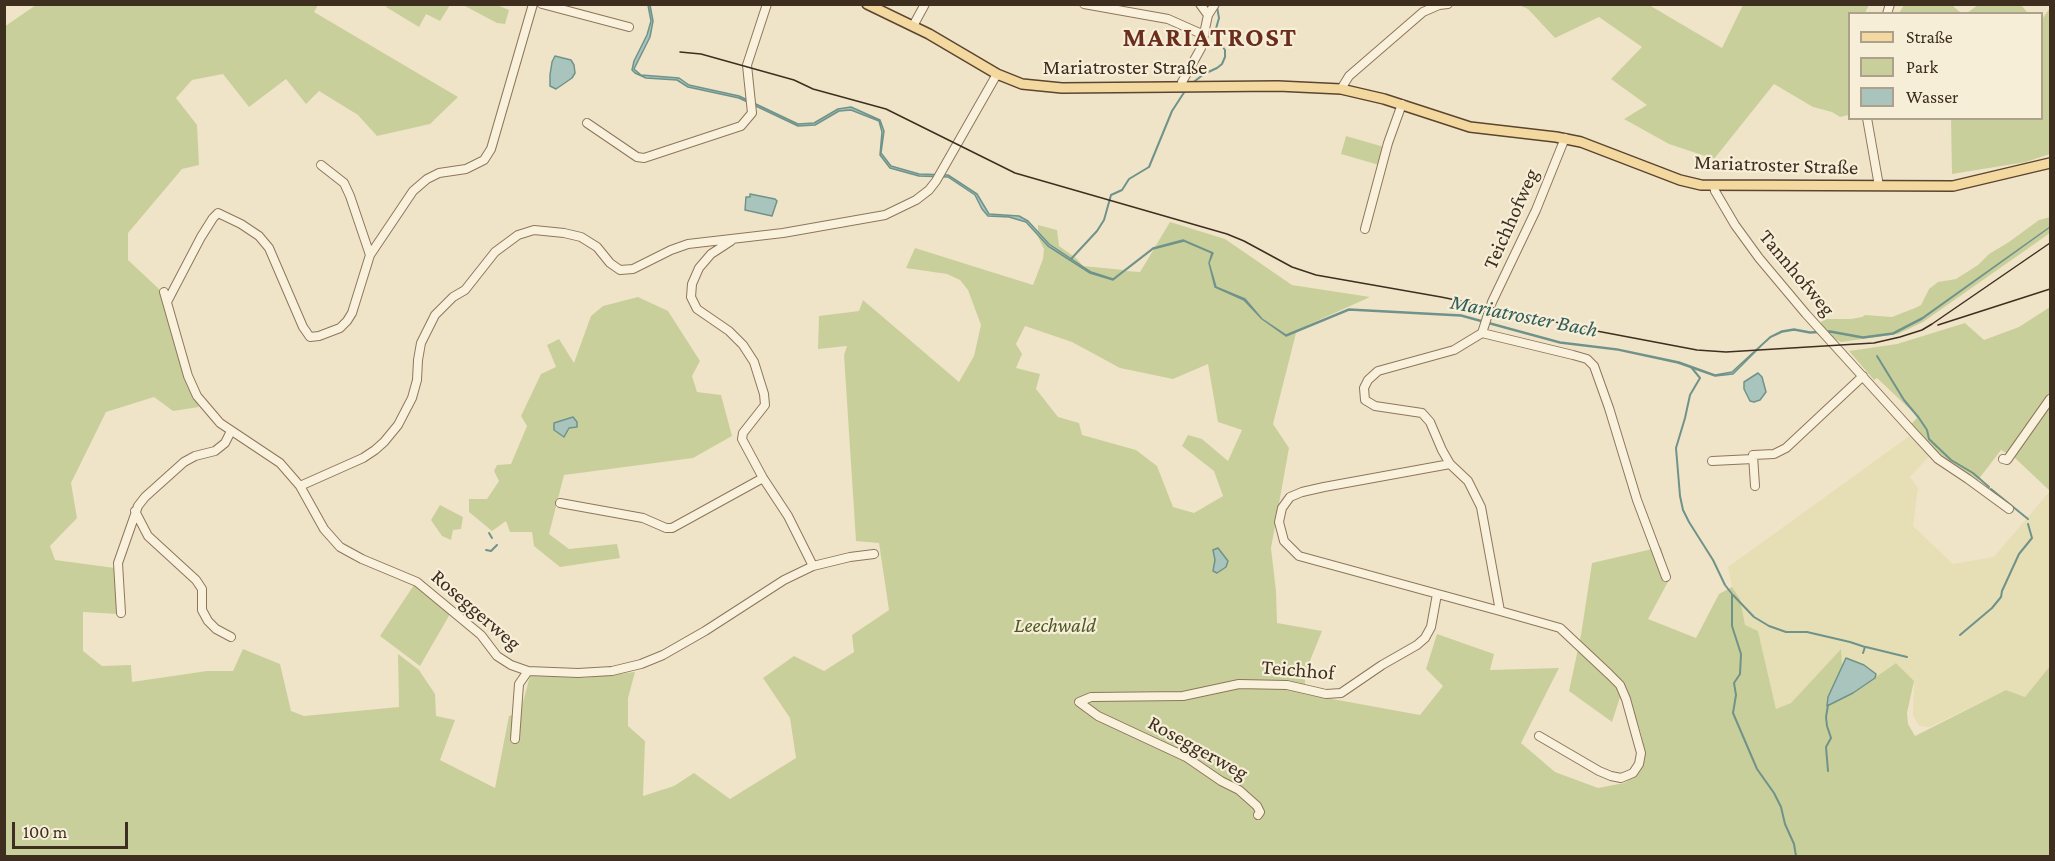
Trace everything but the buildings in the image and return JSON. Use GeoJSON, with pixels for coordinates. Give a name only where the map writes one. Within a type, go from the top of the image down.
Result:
{"type":"FeatureCollection","features":[{"type":"Feature","properties":{"kind":"main road","name":"Mariatroster Straße"},"geometry":{"type":"LineString","coordinates":[[867,4],[913,26],[997,74],[1022,84],[1051,88],[1278,86],[1341,89],[1402,104],[1470,128],[1565,138],[1607,151],[1680,180],[1714,186],[1953,186],[2050,163]]}},
{"type":"Feature","properties":{"kind":"street"},"geometry":{"type":"LineString","coordinates":[[167,302],[201,237],[218,213],[259,236],[269,249],[303,327],[310,337],[340,328],[347,321],[370,255],[414,191],[427,179],[439,173],[466,169],[484,160],[490,149],[533,4]]}},
{"type":"Feature","properties":{"kind":"street"},"geometry":{"type":"LineString","coordinates":[[542,4],[629,27]]}},
{"type":"Feature","properties":{"kind":"street"},"geometry":{"type":"LineString","coordinates":[[587,123],[637,157],[644,159],[741,126],[750,117],[752,111],[747,65],[767,4]]}},
{"type":"Feature","properties":{"kind":"street"},"geometry":{"type":"LineString","coordinates":[[913,26],[925,4]]}},
{"type":"Feature","properties":{"kind":"street"},"geometry":{"type":"LineString","coordinates":[[1084,4],[1168,19],[1204,35]]}},
{"type":"Feature","properties":{"kind":"street"},"geometry":{"type":"LineString","coordinates":[[1189,87],[1182,82],[1196,58],[1212,9],[1200,4]]}},
{"type":"Feature","properties":{"kind":"street"},"geometry":{"type":"LineString","coordinates":[[1341,89],[1349,76],[1423,12],[1448,4]]}},
{"type":"Feature","properties":{"kind":"street"},"geometry":{"type":"LineString","coordinates":[[300,486],[363,458],[384,442],[398,424],[412,398],[417,380],[421,343],[435,315],[453,297],[465,290],[496,251],[518,235],[534,230],[564,232],[581,237],[597,247],[610,263],[620,270],[633,269],[688,244],[783,233],[885,215],[916,200],[936,181],[997,74]]}},
{"type":"Feature","properties":{"kind":"street"},"geometry":{"type":"LineString","coordinates":[[1365,229],[1388,143],[1402,104]]}},
{"type":"Feature","properties":{"kind":"street"},"geometry":{"type":"LineString","coordinates":[[1867,120],[1880,186]]}},
{"type":"Feature","properties":{"kind":"street","name":"Teichhofweg"},"geometry":{"type":"LineString","coordinates":[[1482,330],[1536,210],[1565,138]]}},
{"type":"Feature","properties":{"kind":"street"},"geometry":{"type":"LineString","coordinates":[[321,165],[344,183],[370,255]]}},
{"type":"Feature","properties":{"kind":"street","name":"Tannhofweg"},"geometry":{"type":"LineString","coordinates":[[1714,186],[1735,225],[1817,327],[1938,459],[2009,509]]}},
{"type":"Feature","properties":{"kind":"street"},"geometry":{"type":"LineString","coordinates":[[735,239],[711,254],[699,268],[692,284],[691,297],[697,309],[743,345],[754,362],[765,405],[743,433],[742,439],[763,478],[788,516],[813,566]]}},
{"type":"Feature","properties":{"kind":"street","name":"Roseggerweg"},"geometry":{"type":"LineString","coordinates":[[164,292],[188,376],[197,396],[220,423],[280,463],[300,486],[324,529],[340,547],[362,559],[417,582],[481,635],[497,656],[511,665],[528,671],[578,673],[612,670],[641,664],[663,655],[784,580],[813,566],[874,554]]}},
{"type":"Feature","properties":{"kind":"street"},"geometry":{"type":"LineString","coordinates":[[1500,611],[1480,507],[1468,481],[1450,464],[1430,422],[1422,413],[1375,406],[1365,400],[1364,388],[1368,380],[1378,371],[1454,350],[1482,330],[1587,359],[1594,366],[1634,489],[1666,577]]}},
{"type":"Feature","properties":{"kind":"street"},"geometry":{"type":"LineString","coordinates":[[1712,461],[1774,454],[1786,448],[1863,376]]}},
{"type":"Feature","properties":{"kind":"street"},"geometry":{"type":"LineString","coordinates":[[2003,459],[2007,460],[2050,399]]}},
{"type":"Feature","properties":{"kind":"street"},"geometry":{"type":"LineString","coordinates":[[122,613],[118,562],[122,556],[135,511],[144,497],[184,462],[195,456],[215,451],[225,443],[231,431]]}},
{"type":"Feature","properties":{"kind":"street"},"geometry":{"type":"LineString","coordinates":[[1755,457],[1755,486]]}},
{"type":"Feature","properties":{"kind":"street"},"geometry":{"type":"LineString","coordinates":[[1450,464],[1302,492],[1290,497],[1282,508],[1279,522],[1284,541],[1299,556],[1560,628],[1620,686],[1626,699],[1641,753],[1639,764],[1633,773],[1621,778],[1611,776],[1539,736]]}},
{"type":"Feature","properties":{"kind":"street"},"geometry":{"type":"LineString","coordinates":[[560,503],[643,518],[666,528],[672,528],[763,478]]}},
{"type":"Feature","properties":{"kind":"street"},"geometry":{"type":"LineString","coordinates":[[135,511],[148,536],[196,580],[202,589],[202,610],[208,621],[216,629],[231,637]]}},
{"type":"Feature","properties":{"kind":"street","name":"Teichhof"},"geometry":{"type":"LineString","coordinates":[[1079,702],[1091,697],[1183,696],[1239,684],[1287,685],[1326,694],[1341,693],[1425,638],[1431,627],[1437,594]]}},
{"type":"Feature","properties":{"kind":"street"},"geometry":{"type":"LineString","coordinates":[[514,739],[519,684],[528,671]]}},
{"type":"Feature","properties":{"kind":"street","name":"Roseggerweg"},"geometry":{"type":"LineString","coordinates":[[1079,702],[1098,716],[1186,757],[1221,781],[1239,790],[1257,806],[1260,812],[1258,815]]}},
{"type":"Feature","properties":{"kind":"shaded area"},"geometry":{"type":"Polygon","coordinates":[[[1911,435],[1930,455],[1910,477],[1918,488],[1913,526],[1953,564],[1994,557],[2050,491],[2050,666],[2025,697],[2006,690],[1930,727],[1919,726],[1913,715],[1914,682],[1896,663],[1875,678],[1875,674],[1842,665],[1840,650],[1791,703],[1776,709],[1758,631],[1744,625],[1740,599],[1732,587],[1728,567],[1911,435]]]}},
{"type":"Feature","properties":{"kind":"green space"},"geometry":{"type":"Polygon","coordinates":[[[388,4],[450,5],[440,21],[426,14],[419,27],[386,7],[388,4]]]}},
{"type":"Feature","properties":{"kind":"green space","name":"Leechwald"},"geometry":{"type":"Polygon","coordinates":[[[36,5],[318,5],[314,12],[458,97],[430,124],[377,136],[358,115],[319,91],[306,104],[286,79],[249,107],[223,74],[192,80],[176,98],[197,125],[199,165],[182,169],[128,233],[128,260],[159,289],[186,377],[199,407],[173,411],[154,397],[106,412],[71,483],[77,518],[50,546],[55,560],[115,568],[118,614],[83,612],[83,651],[102,666],[131,665],[132,682],[207,671],[233,671],[243,649],[280,664],[291,711],[304,716],[399,707],[398,654],[419,670],[435,694],[436,716],[455,720],[440,760],[495,788],[509,716],[520,713],[530,676],[583,678],[635,672],[628,698],[628,726],[645,741],[643,796],[674,786],[694,773],[730,799],[796,758],[790,718],[763,678],[794,656],[824,671],[854,652],[852,635],[889,610],[879,543],[856,541],[844,355],[847,346],[818,349],[819,316],[859,311],[863,300],[959,382],[974,356],[981,325],[968,290],[960,280],[947,274],[906,268],[915,248],[1033,285],[1043,259],[1044,249],[1037,235],[1048,246],[1090,273],[1049,244],[1038,233],[1038,225],[1057,230],[1059,246],[1083,266],[1124,270],[1113,279],[1091,273],[1113,280],[1126,271],[1140,272],[1154,249],[1183,241],[1155,247],[1170,222],[1225,239],[1292,285],[1370,297],[1288,334],[1303,329],[1296,333],[1273,424],[1289,448],[1271,548],[1277,623],[1322,631],[1305,673],[1305,694],[1420,715],[1443,686],[1426,669],[1437,634],[1494,654],[1490,670],[1559,668],[1521,743],[1555,772],[1598,788],[1624,783],[1636,776],[1645,760],[1641,733],[1624,685],[1612,722],[1569,691],[1581,635],[1592,563],[1661,547],[1670,578],[1648,619],[1696,638],[1719,594],[1732,587],[1740,599],[1745,625],[1758,631],[1776,709],[1791,703],[1841,649],[1842,665],[1827,705],[1853,693],[1896,663],[1914,681],[1907,713],[1908,724],[1915,736],[2006,690],[2025,697],[2050,666],[2050,856],[5,856],[4,27],[36,5]],[[1025,326],[1016,344],[1022,354],[1016,368],[1040,374],[1036,389],[1058,417],[1079,423],[1082,435],[1136,450],[1157,466],[1173,507],[1194,513],[1223,496],[1214,471],[1182,446],[1188,435],[1202,439],[1228,461],[1242,430],[1218,422],[1208,364],[1173,379],[1120,368],[1072,342],[1025,326]]]}},
{"type":"Feature","properties":{"kind":"green space"},"geometry":{"type":"Polygon","coordinates":[[[463,5],[497,5],[509,10],[505,24],[497,23],[463,5]]]}},
{"type":"Feature","properties":{"kind":"green space"},"geometry":{"type":"Polygon","coordinates":[[[1519,5],[1649,5],[1722,48],[1743,5],[1869,5],[1866,12],[1848,12],[1848,115],[1840,117],[1832,112],[1813,107],[1774,84],[1714,159],[1669,144],[1624,119],[1647,105],[1611,79],[1642,47],[1599,17],[1555,38],[1528,9],[1519,5]]]}},
{"type":"Feature","properties":{"kind":"green space"},"geometry":{"type":"Polygon","coordinates":[[[1904,5],[1952,5],[1960,12],[1900,12],[1904,5]]]}},
{"type":"Feature","properties":{"kind":"green space"},"geometry":{"type":"Polygon","coordinates":[[[1978,5],[2021,5],[2027,12],[1968,12],[1978,5]]]}},
{"type":"Feature","properties":{"kind":"green space"},"geometry":{"type":"Polygon","coordinates":[[[2050,8],[2050,154],[2026,162],[1952,174],[1951,120],[2043,120],[2043,18],[2050,8]]]}},
{"type":"Feature","properties":{"kind":"green space"},"geometry":{"type":"Polygon","coordinates":[[[1346,136],[1384,147],[1379,165],[1341,154],[1346,136]]]}},
{"type":"Feature","properties":{"kind":"green space"},"geometry":{"type":"Polygon","coordinates":[[[2050,217],[2050,233],[1923,322],[1898,334],[1841,342],[1831,338],[1820,325],[1823,319],[1851,319],[1865,315],[1892,317],[1915,308],[1921,305],[1929,289],[1938,282],[1956,279],[2039,220],[2050,217]]]}},
{"type":"Feature","properties":{"kind":"green space"},"geometry":{"type":"Polygon","coordinates":[[[638,297],[668,311],[700,361],[692,376],[697,392],[721,395],[732,436],[693,458],[564,475],[549,534],[569,549],[617,544],[620,558],[560,567],[534,546],[532,532],[510,532],[506,521],[492,531],[469,512],[469,499],[487,499],[499,481],[494,471],[497,465],[511,464],[527,426],[521,416],[541,374],[556,367],[547,345],[559,339],[574,363],[591,316],[603,306],[638,297]]]}},
{"type":"Feature","properties":{"kind":"green space"},"geometry":{"type":"Polygon","coordinates":[[[2050,307],[2050,491],[2015,458],[2001,450],[1978,480],[1941,456],[1911,424],[1918,417],[1877,378],[1874,380],[1849,351],[1897,344],[1965,323],[1984,340],[2019,327],[2050,307]]]}},
{"type":"Feature","properties":{"kind":"green space"},"geometry":{"type":"Polygon","coordinates":[[[440,505],[463,517],[461,529],[453,530],[451,540],[442,536],[431,520],[440,505]]]}},
{"type":"Feature","properties":{"kind":"green space"},"geometry":{"type":"Polygon","coordinates":[[[414,585],[450,614],[420,666],[380,636],[414,585]]]}},
{"type":"Feature","properties":{"kind":"water"},"geometry":{"type":"Polygon","coordinates":[[[648,5],[650,5],[653,21],[650,37],[634,69],[641,75],[679,78],[689,85],[739,96],[798,124],[814,123],[838,109],[851,107],[880,120],[884,131],[881,153],[891,166],[919,174],[948,175],[977,194],[989,214],[1019,216],[1028,221],[1049,244],[1091,272],[1113,279],[1153,248],[1183,240],[1213,253],[1209,263],[1212,253],[1184,241],[1153,249],[1113,280],[1090,273],[1048,246],[1026,222],[1009,217],[988,216],[975,195],[948,177],[919,176],[890,168],[880,155],[882,132],[879,121],[851,110],[839,111],[815,125],[798,126],[739,98],[688,87],[677,80],[646,78],[635,73],[632,70],[634,61],[651,21],[648,5]]]}},
{"type":"Feature","properties":{"kind":"water"},"geometry":{"type":"Polygon","coordinates":[[[555,56],[571,60],[575,73],[572,78],[556,89],[550,86],[552,62],[555,56]]]}},
{"type":"Feature","properties":{"kind":"water"},"geometry":{"type":"Polygon","coordinates":[[[750,194],[777,201],[772,216],[745,210],[746,197],[750,197],[750,194]]]}},
{"type":"Feature","properties":{"kind":"water","name":"Mariatroster Bach"},"geometry":{"type":"Polygon","coordinates":[[[2050,227],[1922,319],[1893,334],[1863,338],[1830,332],[1810,333],[1794,330],[1782,332],[1771,337],[1733,374],[1715,376],[1678,363],[1618,350],[1560,343],[1461,316],[1349,310],[1286,336],[1262,319],[1286,335],[1349,309],[1461,315],[1560,342],[1617,349],[1679,362],[1715,375],[1732,372],[1770,337],[1782,331],[1794,329],[1810,332],[1830,331],[1863,337],[1893,333],[1922,318],[2050,227]]]}},
{"type":"Feature","properties":{"kind":"water"},"geometry":{"type":"Polygon","coordinates":[[[1209,263],[1216,287],[1245,299],[1262,319],[1244,300],[1215,287],[1209,263]]]}},
{"type":"Feature","properties":{"kind":"water"},"geometry":{"type":"Polygon","coordinates":[[[1758,373],[1762,377],[1766,392],[1760,400],[1754,402],[1750,401],[1744,389],[1744,382],[1758,373]]]}},
{"type":"Feature","properties":{"kind":"water"},"geometry":{"type":"Polygon","coordinates":[[[573,417],[577,422],[577,427],[569,428],[564,437],[554,430],[554,423],[573,417]]]}},
{"type":"Feature","properties":{"kind":"water"},"geometry":{"type":"Polygon","coordinates":[[[1218,548],[1228,561],[1226,567],[1217,573],[1213,571],[1215,560],[1213,550],[1218,548]]]}},
{"type":"Feature","properties":{"kind":"water"},"geometry":{"type":"Polygon","coordinates":[[[1846,658],[1864,665],[1876,674],[1875,678],[1853,693],[1827,706],[1828,697],[1846,658]]]}},
{"type":"Feature","properties":{"kind":"waterway"},"geometry":{"type":"LineString","coordinates":[[1191,84],[1217,68],[1225,57],[1225,50],[1216,38],[1215,32],[1219,18],[1217,7]]}},
{"type":"Feature","properties":{"kind":"waterway"},"geometry":{"type":"LineString","coordinates":[[1071,259],[1104,220],[1111,195],[1122,190],[1129,179],[1149,167],[1172,111],[1185,91]]}},
{"type":"Feature","properties":{"kind":"waterway"},"geometry":{"type":"LineString","coordinates":[[1877,356],[1904,400],[1927,430],[1929,439],[1951,460],[1973,473],[1989,487]]}},
{"type":"Feature","properties":{"kind":"waterway"},"geometry":{"type":"LineString","coordinates":[[1691,367],[1700,378],[1690,395],[1676,448],[1683,510],[1732,594],[1732,626],[1741,654],[1740,674],[1734,683],[1736,695],[1733,713],[1757,769],[1781,807],[1796,856]]}},
{"type":"Feature","properties":{"kind":"waterway"},"geometry":{"type":"LineString","coordinates":[[1991,489],[2028,519]]}},
{"type":"Feature","properties":{"kind":"waterway"},"geometry":{"type":"LineString","coordinates":[[1960,635],[1992,608],[2001,597],[2019,554],[2032,538],[2028,524]]}},
{"type":"Feature","properties":{"kind":"waterway"},"geometry":{"type":"LineString","coordinates":[[489,533],[492,538]]}},
{"type":"Feature","properties":{"kind":"waterway"},"geometry":{"type":"LineString","coordinates":[[486,550],[491,551],[497,545]]}},
{"type":"Feature","properties":{"kind":"waterway"},"geometry":{"type":"LineString","coordinates":[[1733,595],[1754,617],[1769,626],[1786,632],[1807,632],[1850,642],[1865,647],[1863,653]]}},
{"type":"Feature","properties":{"kind":"waterway"},"geometry":{"type":"LineString","coordinates":[[1866,647],[1907,657]]}},
{"type":"Feature","properties":{"kind":"waterway"},"geometry":{"type":"LineString","coordinates":[[1828,705],[1826,717],[1831,738],[1826,747],[1828,771]]}},
{"type":"Feature","properties":{"kind":"tram line"},"geometry":{"type":"LineString","coordinates":[[680,52],[701,54],[886,109],[1015,173],[1227,234],[1292,267],[1316,275],[1441,297],[1544,318],[1565,325],[1697,350],[1726,352],[1874,343],[1900,337],[1932,324],[2050,243]]}},
{"type":"Feature","properties":{"kind":"tram line"},"geometry":{"type":"LineString","coordinates":[[1938,325],[2050,289]]}},
{"type":"Feature","properties":{"kind":"district","name":"MARIATROST"},"geometry":{"type":"Point","coordinates":[1210,38]}}]}
